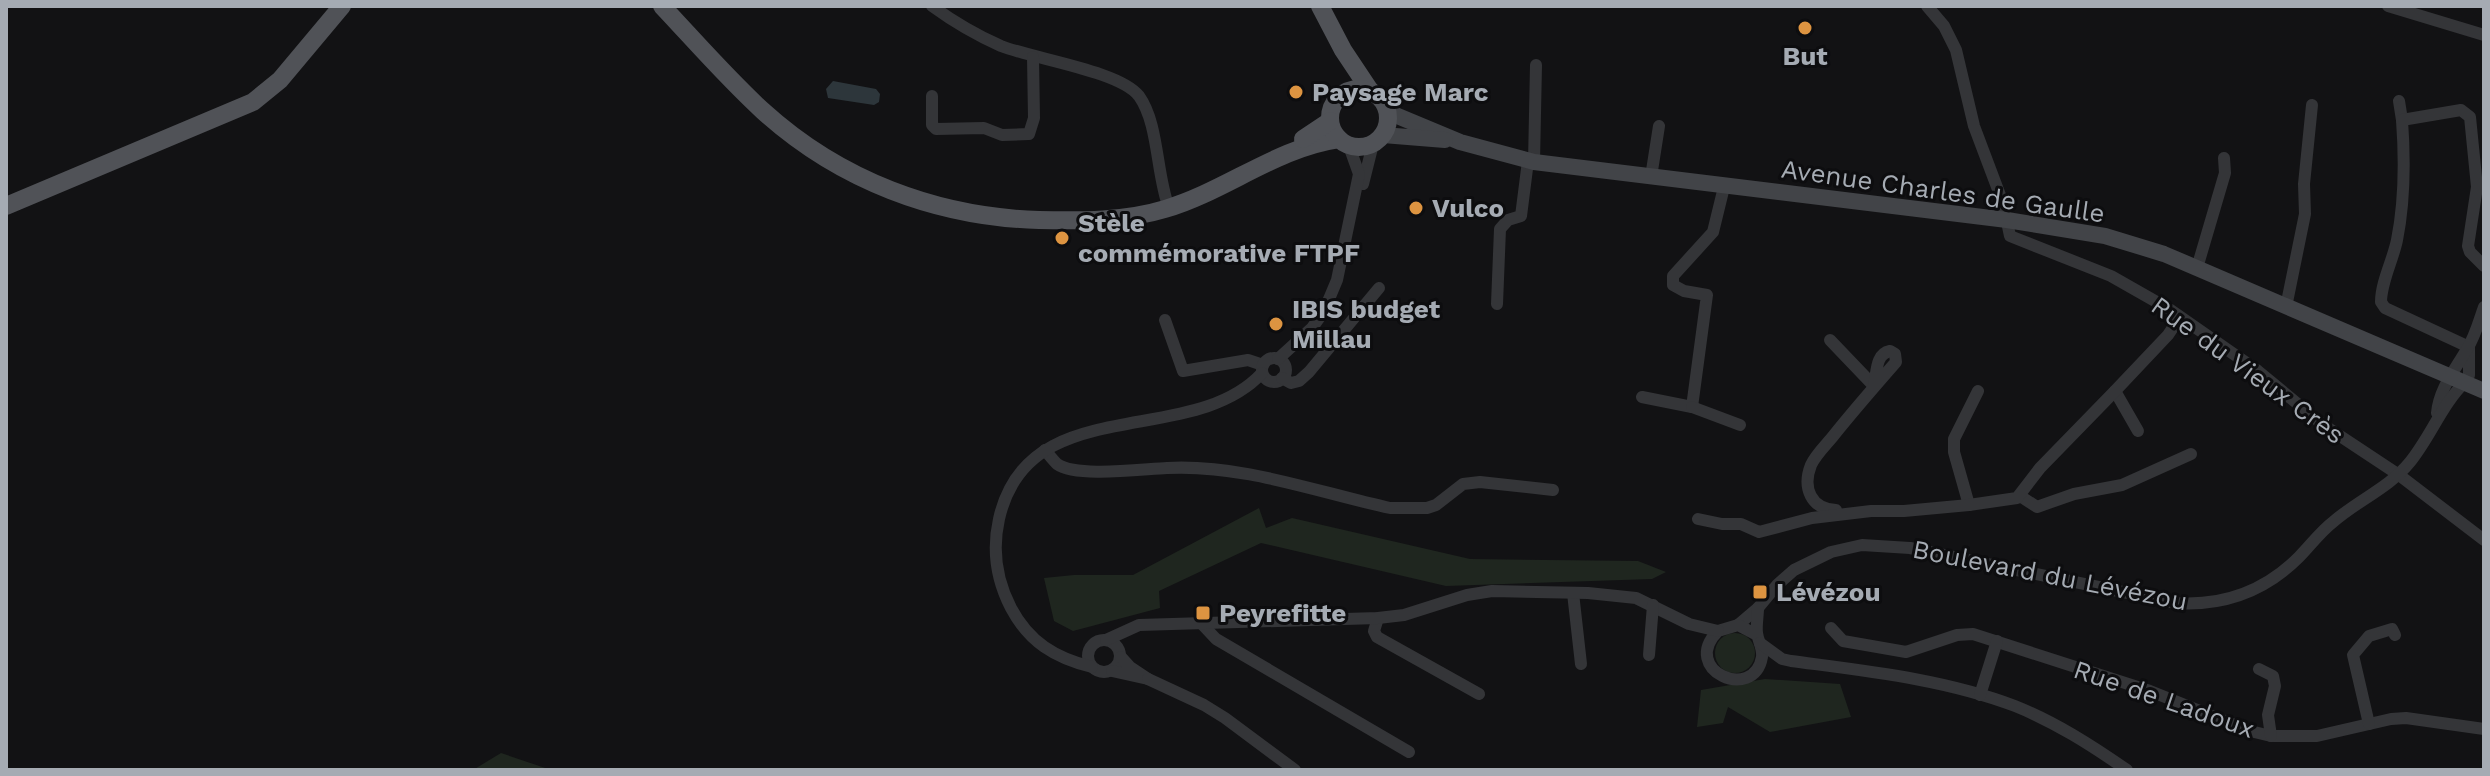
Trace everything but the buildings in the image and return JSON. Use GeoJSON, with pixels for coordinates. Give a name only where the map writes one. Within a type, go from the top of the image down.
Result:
{"type":"FeatureCollection","features":[{"type":"Feature","properties":{"kind":"main road"},"geometry":{"type":"LineString","coordinates":[[6,206],[253,102],[280,80],[342,6]]}},
{"type":"Feature","properties":{"kind":"main road"},"geometry":{"type":"LineString","coordinates":[[662,6],[761,109],[804,144],[853,175],[898,194],[941,207],[992,216],[1060,221],[1115,217],[1136,208],[1168,204],[1205,194],[1298,148],[1344,143],[1361,147],[1378,140],[1460,142]]}},
{"type":"Feature","properties":{"kind":"main road"},"geometry":{"type":"LineString","coordinates":[[1320,6],[1343,50],[1371,92]]}},
{"type":"Feature","properties":{"kind":"main road"},"geometry":{"type":"LineString","coordinates":[[1343,50],[1350,71],[1348,92]]}},
{"type":"Feature","properties":{"kind":"main road"},"geometry":{"type":"LineString","coordinates":[[1168,204],[1313,134],[1330,121],[1334,103],[1348,92],[1360,89],[1380,98],[1388,112],[1388,124],[1378,140]]}},
{"type":"Feature","properties":{"kind":"main road"},"geometry":{"type":"LineString","coordinates":[[1388,112],[1460,142]]}},
{"type":"Feature","properties":{"kind":"main road"},"geometry":{"type":"LineString","coordinates":[[1330,121],[1344,143]]}},
{"type":"Feature","properties":{"kind":"main road","name":"Avenue Charles de Gaulle"},"geometry":{"type":"LineString","coordinates":[[1460,142],[1531,161],[2007,220],[2105,236],[2164,254],[2461,385]]}},
{"type":"Feature","properties":{"kind":"street"},"geometry":{"type":"LineString","coordinates":[[932,6],[961,27],[1033,57],[1120,81],[1138,94],[1151,120],[1157,165],[1168,204]]}},
{"type":"Feature","properties":{"kind":"street"},"geometry":{"type":"LineString","coordinates":[[1927,6],[1944,26],[1956,50],[1974,126],[2007,220]]}},
{"type":"Feature","properties":{"kind":"street"},"geometry":{"type":"LineString","coordinates":[[2388,6],[2482,34]]}},
{"type":"Feature","properties":{"kind":"street"},"geometry":{"type":"LineString","coordinates":[[932,96],[932,125],[936,129],[984,128],[1002,135],[1029,134],[1034,118],[1033,57]]}},
{"type":"Feature","properties":{"kind":"street"},"geometry":{"type":"LineString","coordinates":[[1497,304],[1500,229],[1508,220],[1521,216],[1531,161],[1536,65]]}},
{"type":"Feature","properties":{"kind":"street"},"geometry":{"type":"LineString","coordinates":[[2399,101],[2406,165],[2402,212],[2381,302],[2385,308],[2469,347]]}},
{"type":"Feature","properties":{"kind":"street"},"geometry":{"type":"LineString","coordinates":[[2286,307],[2305,214],[2304,184],[2312,105]]}},
{"type":"Feature","properties":{"kind":"street"},"geometry":{"type":"LineString","coordinates":[[2402,120],[2461,110],[2470,117],[2477,187],[2468,246],[2484,266]]}},
{"type":"Feature","properties":{"kind":"street"},"geometry":{"type":"LineString","coordinates":[[1651,177],[1659,126]]}},
{"type":"Feature","properties":{"kind":"street"},"geometry":{"type":"LineString","coordinates":[[1352,214],[1378,140]]}},
{"type":"Feature","properties":{"kind":"street"},"geometry":{"type":"LineString","coordinates":[[1165,320],[1183,371],[1248,360],[1276,382],[1281,367],[1324,311],[1332,294],[1359,174],[1344,143]]}},
{"type":"Feature","properties":{"kind":"street"},"geometry":{"type":"LineString","coordinates":[[2197,268],[2225,173],[2224,158]]}},
{"type":"Feature","properties":{"kind":"street"},"geometry":{"type":"LineString","coordinates":[[1692,407],[1707,295],[1684,291],[1673,285],[1673,276],[1713,232],[1724,187]]}},
{"type":"Feature","properties":{"kind":"street","name":"Rue du Vieux Crès"},"geometry":{"type":"LineString","coordinates":[[2007,220],[2010,236],[2111,276],[2180,317],[2258,371],[2322,424],[2399,475],[2484,540]]}},
{"type":"Feature","properties":{"kind":"street"},"geometry":{"type":"LineString","coordinates":[[1128,629],[1117,667],[1104,673],[1054,655],[1042,647],[1017,619],[1004,595],[995,555],[1001,511],[1012,486],[1045,450],[1065,439],[1089,430],[1192,411],[1246,387],[1264,373],[1271,358],[1291,383],[1299,381],[1379,288]]}},
{"type":"Feature","properties":{"kind":"street"},"geometry":{"type":"LineString","coordinates":[[2461,385],[2469,375],[2469,347],[2484,307]]}},
{"type":"Feature","properties":{"kind":"street"},"geometry":{"type":"LineString","coordinates":[[1698,519],[1741,524],[1759,532],[1812,518],[1969,505],[2020,496],[2027,482],[2168,335],[2180,317]]}},
{"type":"Feature","properties":{"kind":"street"},"geometry":{"type":"LineString","coordinates":[[1830,340],[1874,386],[1811,465],[1809,488],[1815,505],[1824,509],[1871,511]]}},
{"type":"Feature","properties":{"kind":"street","name":"Boulevard du Lévézou"},"geometry":{"type":"LineString","coordinates":[[1738,625],[1794,570],[1817,557],[1847,547],[1879,544],[2167,602],[2190,604],[2227,599],[2281,574],[2330,524],[2399,475],[2461,385]]}},
{"type":"Feature","properties":{"kind":"street"},"geometry":{"type":"LineString","coordinates":[[1969,505],[1954,452],[1954,439],[1978,391]]}},
{"type":"Feature","properties":{"kind":"street"},"geometry":{"type":"LineString","coordinates":[[2115,391],[2138,431]]}},
{"type":"Feature","properties":{"kind":"street"},"geometry":{"type":"LineString","coordinates":[[1642,397],[1692,407],[1740,425]]}},
{"type":"Feature","properties":{"kind":"street"},"geometry":{"type":"LineString","coordinates":[[1045,450],[1056,463],[1071,468],[1098,472],[1218,469],[1410,510],[1436,505],[1463,484],[1480,482],[1553,490]]}},
{"type":"Feature","properties":{"kind":"street"},"geometry":{"type":"LineString","coordinates":[[2020,496],[2037,507],[2074,494],[2122,485],[2191,454]]}},
{"type":"Feature","properties":{"kind":"street"},"geometry":{"type":"LineString","coordinates":[[1092,667],[1088,657],[1097,641],[1139,625],[1378,618],[1404,615],[1492,591],[1612,594],[1636,598],[1689,624],[1718,631],[1738,625],[1782,659]]}},
{"type":"Feature","properties":{"kind":"street"},"geometry":{"type":"LineString","coordinates":[[1573,593],[1581,664]]}},
{"type":"Feature","properties":{"kind":"street"},"geometry":{"type":"LineString","coordinates":[[1649,655],[1653,605]]}},
{"type":"Feature","properties":{"kind":"street"},"geometry":{"type":"LineString","coordinates":[[1758,608],[1758,639],[1762,654],[1759,667]]}},
{"type":"Feature","properties":{"kind":"street"},"geometry":{"type":"LineString","coordinates":[[1378,618],[1374,631],[1377,637],[1479,694]]}},
{"type":"Feature","properties":{"kind":"street"},"geometry":{"type":"LineString","coordinates":[[1201,623],[1216,639],[1409,752]]}},
{"type":"Feature","properties":{"kind":"street"},"geometry":{"type":"LineString","coordinates":[[1689,624],[1708,647],[1709,662],[1726,679],[1741,679],[1759,667],[1782,659],[1916,680],[2016,707],[2083,740],[2127,770]]}},
{"type":"Feature","properties":{"kind":"street","name":"Rue de Ladoux"},"geometry":{"type":"LineString","coordinates":[[1831,628],[1843,641],[1893,651],[1922,648],[1957,635],[1973,634],[2150,691],[2240,728],[2271,736],[2317,736],[2406,718],[2484,729]]}},
{"type":"Feature","properties":{"kind":"street"},"geometry":{"type":"LineString","coordinates":[[2369,724],[2353,655],[2369,636],[2392,629],[2395,635]]}},
{"type":"Feature","properties":{"kind":"street"},"geometry":{"type":"LineString","coordinates":[[1708,647],[1718,631]]}},
{"type":"Feature","properties":{"kind":"street"},"geometry":{"type":"LineString","coordinates":[[1106,640],[1130,667],[1214,712],[1295,770]]}},
{"type":"Feature","properties":{"kind":"street"},"geometry":{"type":"LineString","coordinates":[[1980,695],[1997,641]]}},
{"type":"Feature","properties":{"kind":"street"},"geometry":{"type":"LineString","coordinates":[[1054,655],[1075,655],[1091,648]]}},
{"type":"Feature","properties":{"kind":"street"},"geometry":{"type":"LineString","coordinates":[[2259,669],[2273,676],[2275,686],[2268,715],[2271,736]]}},
{"type":"Feature","properties":{"kind":"street"},"geometry":{"type":"LineString","coordinates":[[1112,671],[1148,679]]}},
{"type":"Feature","properties":{"kind":"shaded area"},"geometry":{"type":"Polygon","coordinates":[[[833,81],[876,89],[880,94],[879,102],[874,105],[828,98],[826,89],[833,81]]]}},
{"type":"Feature","properties":{"kind":"shaded area"},"geometry":{"type":"Polygon","coordinates":[[[1259,508],[1266,528],[1292,518],[1470,559],[1638,561],[1666,572],[1652,579],[1446,586],[1261,543],[1159,591],[1160,608],[1073,631],[1054,621],[1044,578],[1133,575],[1259,508]]]}},
{"type":"Feature","properties":{"kind":"shaded area"},"geometry":{"type":"Polygon","coordinates":[[[1735,633],[1749,639],[1755,653],[1749,667],[1735,673],[1721,667],[1715,653],[1721,639],[1735,633]]]}},
{"type":"Feature","properties":{"kind":"shaded area"},"geometry":{"type":"Polygon","coordinates":[[[1765,679],[1840,684],[1851,717],[1770,732],[1728,707],[1723,723],[1697,727],[1701,690],[1765,679]]]}},
{"type":"Feature","properties":{"kind":"shaded area"},"geometry":{"type":"Polygon","coordinates":[[[501,753],[551,770],[473,770],[501,753]]]}},
{"type":"Feature","properties":{"kind":"place","name":"But"},"geometry":{"type":"Point","coordinates":[1805,28]}},
{"type":"Feature","properties":{"kind":"place","name":"Paysage Marc"},"geometry":{"type":"Point","coordinates":[1296,92]}},
{"type":"Feature","properties":{"kind":"place","name":"Vulco"},"geometry":{"type":"Point","coordinates":[1416,208]}},
{"type":"Feature","properties":{"kind":"place","name":"Stèle commémorative FTPF"},"geometry":{"type":"Point","coordinates":[1062,238]}},
{"type":"Feature","properties":{"kind":"place","name":"IBIS budget Millau"},"geometry":{"type":"Point","coordinates":[1276,324]}},
{"type":"Feature","properties":{"kind":"place","name":"Lévézou"},"geometry":{"type":"Point","coordinates":[1760,592]}},
{"type":"Feature","properties":{"kind":"place","name":"Peyrefitte"},"geometry":{"type":"Point","coordinates":[1203,613]}}]}
